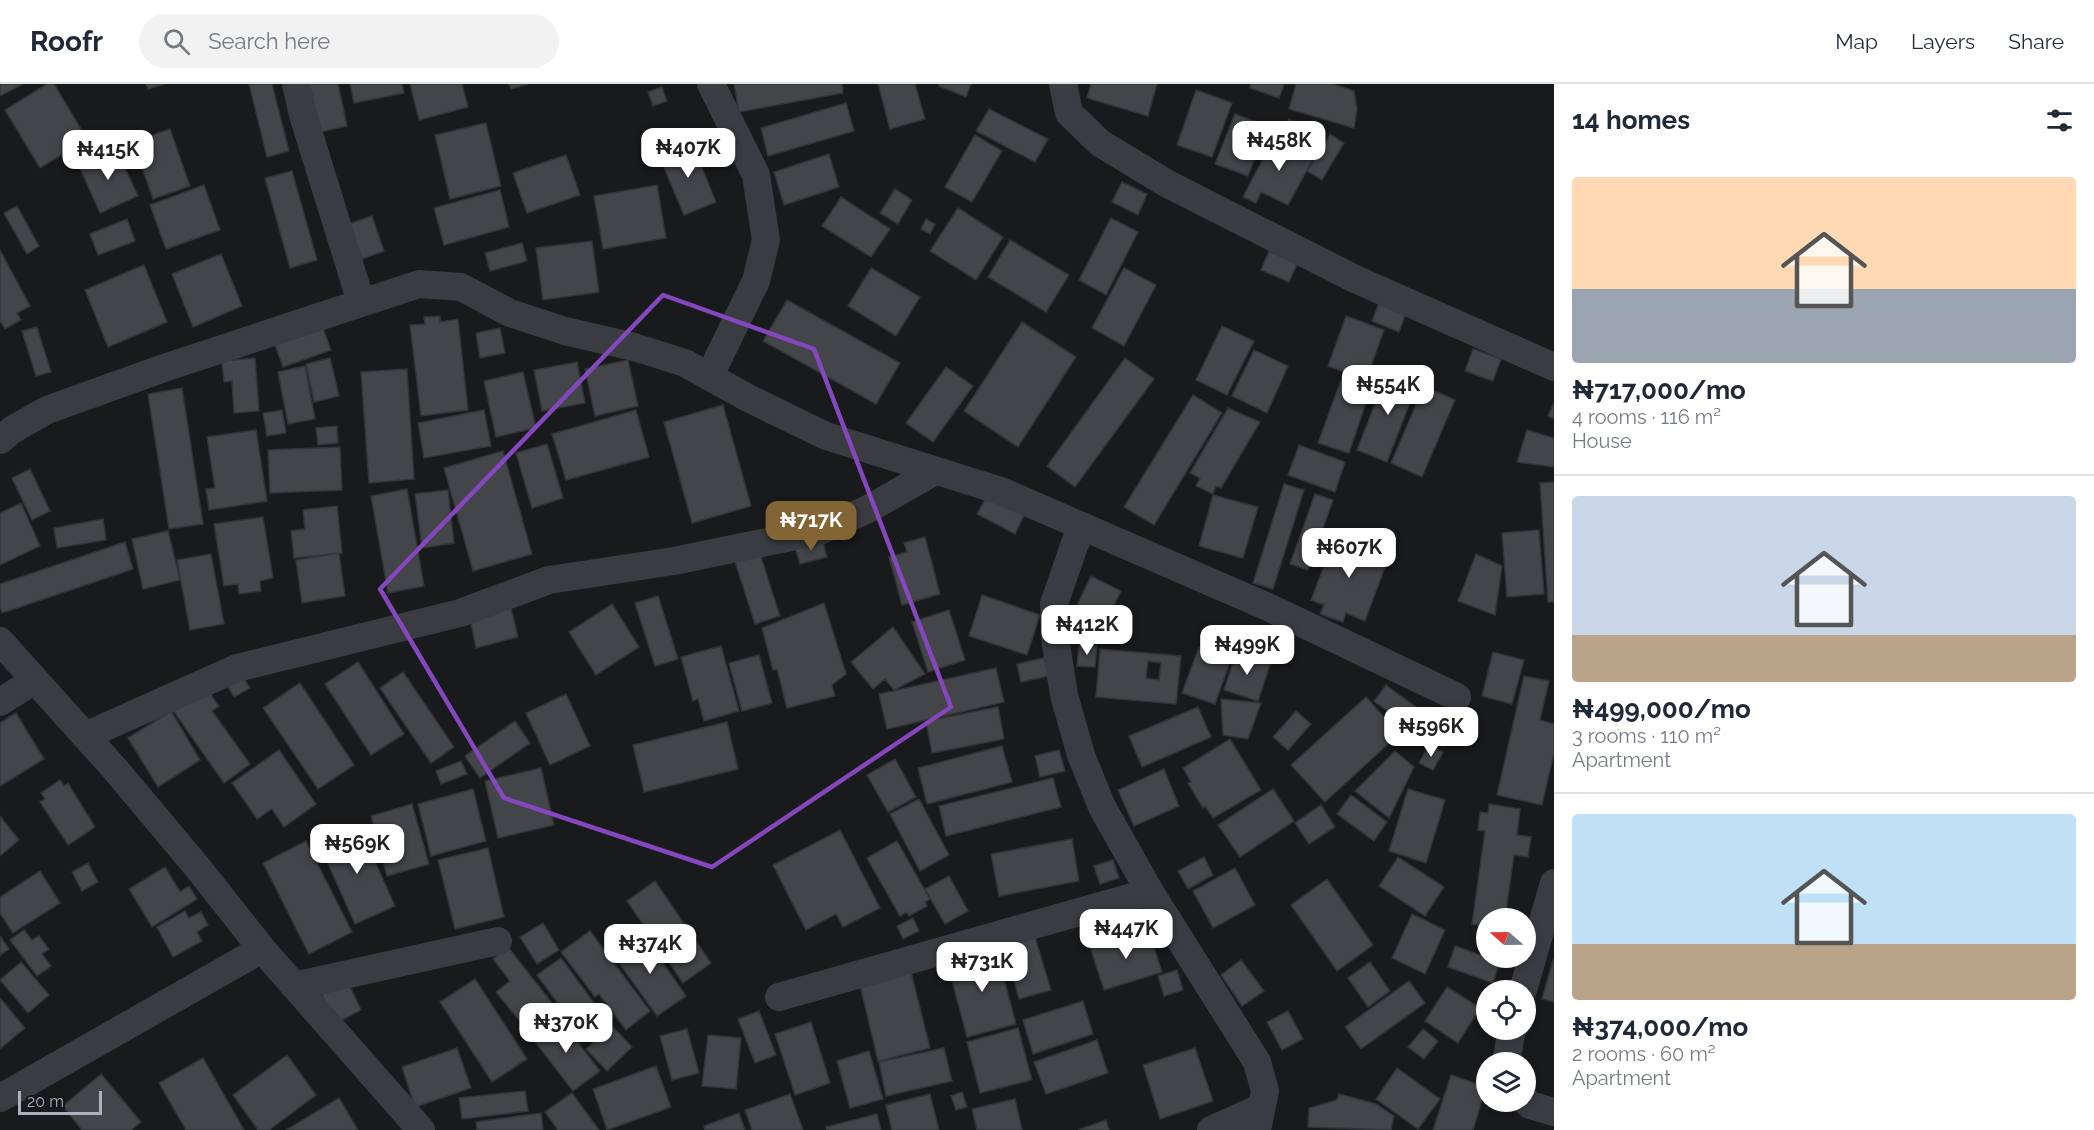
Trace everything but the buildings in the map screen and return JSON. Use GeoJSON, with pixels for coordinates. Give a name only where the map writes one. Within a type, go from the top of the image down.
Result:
{"type":"FeatureCollection","features":[{"type":"Feature","properties":{"kind":"street"},"geometry":{"type":"LineString","coordinates":[[296,84],[303,115],[361,302]]}},
{"type":"Feature","properties":{"kind":"street"},"geometry":{"type":"LineString","coordinates":[[710,377],[756,281],[766,240],[756,175],[711,84]]}},
{"type":"Feature","properties":{"kind":"street"},"geometry":{"type":"LineString","coordinates":[[1063,84],[1069,113],[1092,136],[1166,183],[1355,279],[1554,367]]}},
{"type":"Feature","properties":{"kind":"street"},"geometry":{"type":"LineString","coordinates":[[0,440],[12,430],[47,410],[361,302],[419,284],[461,287],[510,313],[565,332],[633,346],[685,363],[748,398],[826,436],[1001,490],[1270,608],[1457,697]]}},
{"type":"Feature","properties":{"kind":"street"},"geometry":{"type":"LineString","coordinates":[[85,736],[237,668],[460,613],[549,580],[675,561],[820,531],[870,508],[935,471]]}},
{"type":"Feature","properties":{"kind":"street"},"geometry":{"type":"LineString","coordinates":[[1085,527],[1075,543],[1054,604],[1054,638],[1064,695],[1081,755],[1102,807],[1150,892],[1257,1062],[1265,1091],[1259,1119],[1211,1130]]}},
{"type":"Feature","properties":{"kind":"street"},"geometry":{"type":"LineString","coordinates":[[0,641],[85,736],[198,868],[262,949],[421,1130]]}},
{"type":"Feature","properties":{"kind":"street"},"geometry":{"type":"LineString","coordinates":[[0,702],[35,680]]}},
{"type":"Feature","properties":{"kind":"street"},"geometry":{"type":"LineString","coordinates":[[1526,980],[1554,884]]}},
{"type":"Feature","properties":{"kind":"street"},"geometry":{"type":"LineString","coordinates":[[779,997],[1150,892]]}},
{"type":"Feature","properties":{"kind":"street"},"geometry":{"type":"LineString","coordinates":[[294,986],[498,941]]}},
{"type":"Feature","properties":{"kind":"street"},"geometry":{"type":"LineString","coordinates":[[0,1098],[262,949]]}},
{"type":"Feature","properties":{"kind":"street"},"geometry":{"type":"LineString","coordinates":[[1536,1107],[1554,1112]]}},
{"type":"Feature","properties":{"kind":"highlighted area"},"geometry":{"type":"Polygon","coordinates":[[[663,295],[814,349],[951,707],[712,867],[504,798],[380,589],[663,295]]]}}]}
